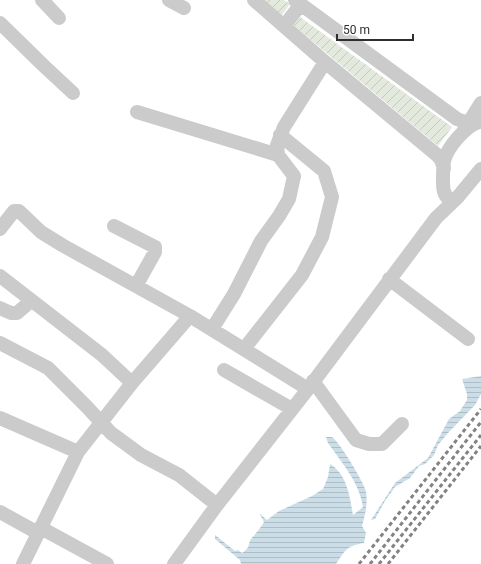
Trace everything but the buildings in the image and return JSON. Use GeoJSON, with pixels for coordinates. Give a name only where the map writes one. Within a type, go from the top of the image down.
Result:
{"type":"FeatureCollection","features":[{"type":"Feature","properties":{"kind":"street"},"geometry":{"type":"LineString","coordinates":[[42,0],[59,18]]}},
{"type":"Feature","properties":{"kind":"street"},"geometry":{"type":"LineString","coordinates":[[169,0],[184,8]]}},
{"type":"Feature","properties":{"kind":"street"},"geometry":{"type":"LineString","coordinates":[[254,0],[325,62],[437,155],[444,168]]}},
{"type":"Feature","properties":{"kind":"street"},"geometry":{"type":"LineString","coordinates":[[284,26],[298,2],[457,119],[472,125]]}},
{"type":"Feature","properties":{"kind":"street"},"geometry":{"type":"LineString","coordinates":[[0,23],[73,93]]}},
{"type":"Feature","properties":{"kind":"street"},"geometry":{"type":"LineString","coordinates":[[212,329],[234,294],[261,241],[289,199],[294,176],[278,155],[277,145],[280,135],[325,62]]}},
{"type":"Feature","properties":{"kind":"street"},"geometry":{"type":"LineString","coordinates":[[436,218],[442,207],[446,156],[472,125],[481,103]]}},
{"type":"Feature","properties":{"kind":"street"},"geometry":{"type":"LineString","coordinates":[[137,112],[278,155]]}},
{"type":"Feature","properties":{"kind":"street"},"geometry":{"type":"LineString","coordinates":[[244,349],[302,275],[322,237],[332,197],[324,171],[280,135]]}},
{"type":"Feature","properties":{"kind":"street"},"geometry":{"type":"LineString","coordinates":[[174,564],[216,505],[292,409],[436,218],[457,198],[481,169]]}},
{"type":"Feature","properties":{"kind":"street"},"geometry":{"type":"LineString","coordinates":[[443,188],[445,195],[450,200],[457,198]]}},
{"type":"Feature","properties":{"kind":"street"},"geometry":{"type":"LineString","coordinates":[[0,229],[14,211],[19,211],[41,232],[62,245],[310,385],[356,440],[369,444],[382,444],[402,424]]}},
{"type":"Feature","properties":{"kind":"street"},"geometry":{"type":"LineString","coordinates":[[114,226],[155,247],[155,252],[136,286]]}},
{"type":"Feature","properties":{"kind":"street"},"geometry":{"type":"LineString","coordinates":[[0,276],[102,355],[132,382]]}},
{"type":"Feature","properties":{"kind":"street"},"geometry":{"type":"LineString","coordinates":[[389,279],[468,339]]}},
{"type":"Feature","properties":{"kind":"street"},"geometry":{"type":"LineString","coordinates":[[0,308],[11,313],[16,313],[32,300]]}},
{"type":"Feature","properties":{"kind":"street"},"geometry":{"type":"LineString","coordinates":[[23,564],[78,452],[132,382],[190,316]]}},
{"type":"Feature","properties":{"kind":"street"},"geometry":{"type":"LineString","coordinates":[[0,342],[48,368],[111,433],[141,455],[179,475],[216,505]]}},
{"type":"Feature","properties":{"kind":"street"},"geometry":{"type":"LineString","coordinates":[[224,370],[292,409]]}},
{"type":"Feature","properties":{"kind":"street"},"geometry":{"type":"LineString","coordinates":[[0,418],[78,452]]}},
{"type":"Feature","properties":{"kind":"street"},"geometry":{"type":"LineString","coordinates":[[0,512],[40,530],[107,564]]}},
{"type":"Feature","properties":{"kind":"shaded area"},"geometry":{"type":"Polygon","coordinates":[[[261,0],[284,0],[290,4],[281,16],[261,0]]]}},
{"type":"Feature","properties":{"kind":"shaded area"},"geometry":{"type":"Polygon","coordinates":[[[300,17],[452,127],[438,146],[293,25],[300,17]]]}},
{"type":"Feature","properties":{"kind":"water"},"geometry":{"type":"Polygon","coordinates":[[[481,376],[481,394],[475,405],[438,445],[434,455],[425,464],[419,466],[410,478],[395,487],[375,519],[371,520],[395,483],[428,458],[449,419],[460,411],[467,400],[467,394],[462,379],[481,376]]]}},
{"type":"Feature","properties":{"kind":"water"},"geometry":{"type":"Polygon","coordinates":[[[326,437],[332,437],[340,446],[357,472],[365,488],[367,501],[362,526],[366,533],[364,543],[354,545],[347,549],[336,564],[241,564],[240,560],[215,539],[215,535],[235,551],[238,550],[242,553],[248,548],[251,539],[264,522],[259,513],[267,520],[279,511],[312,496],[323,489],[328,477],[330,464],[336,468],[347,486],[353,515],[363,507],[354,481],[328,443],[326,437]]]}},
{"type":"Feature","properties":{"kind":"railway"},"geometry":{"type":"LineString","coordinates":[[359,564],[481,409]]}},
{"type":"Feature","properties":{"kind":"railway"},"geometry":{"type":"LineString","coordinates":[[370,564],[481,422]]}},
{"type":"Feature","properties":{"kind":"railway"},"geometry":{"type":"LineString","coordinates":[[379,564],[481,435]]}},
{"type":"Feature","properties":{"kind":"railway"},"geometry":{"type":"LineString","coordinates":[[388,564],[481,446]]}}]}
